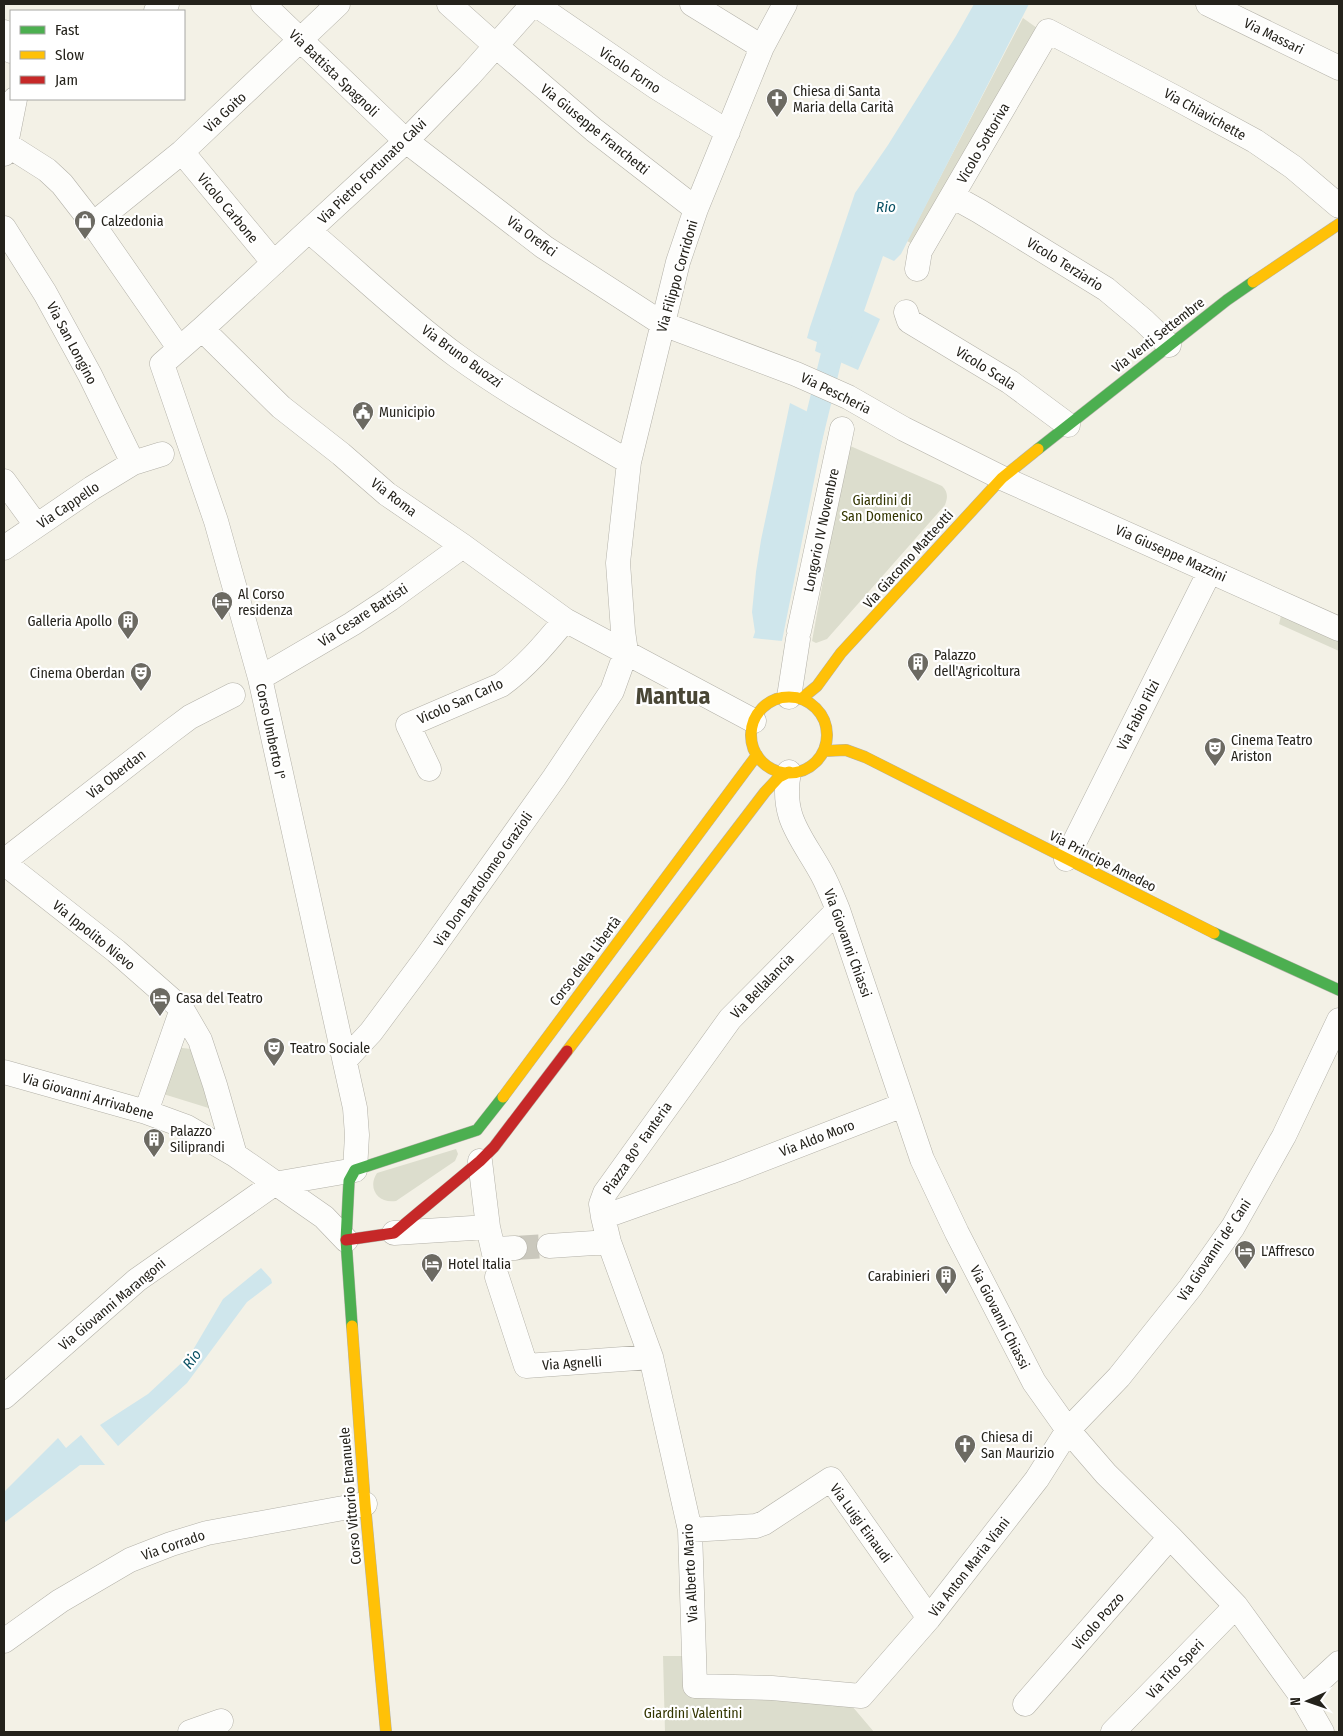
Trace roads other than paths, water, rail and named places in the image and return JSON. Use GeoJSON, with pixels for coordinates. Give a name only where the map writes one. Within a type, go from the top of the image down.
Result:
{"type":"FeatureCollection","features":[{"type":"Feature","properties":{"kind":"street","name":"Via Battista Spagnoli"},"geometry":{"type":"LineString","coordinates":[[263,4],[406,141]]}},
{"type":"Feature","properties":{"kind":"street","name":"Via Goito"},"geometry":{"type":"LineString","coordinates":[[100,218],[182,152],[338,4]]}},
{"type":"Feature","properties":{"kind":"street","name":"Via Giuseppe Franchetti"},"geometry":{"type":"LineString","coordinates":[[450,4],[594,130],[696,209]]}},
{"type":"Feature","properties":{"kind":"street","name":"Via Pietro Fortunato Calvi"},"geometry":{"type":"LineString","coordinates":[[162,364],[179,348],[205,333],[274,263],[406,141],[534,4]]}},
{"type":"Feature","properties":{"kind":"street","name":"Vicolo Forno"},"geometry":{"type":"LineString","coordinates":[[534,4],[656,87],[728,132]]}},
{"type":"Feature","properties":{"kind":"street"},"geometry":{"type":"LineString","coordinates":[[692,4],[762,47]]}},
{"type":"Feature","properties":{"kind":"street","name":"Via Filippo Corridoni"},"geometry":{"type":"LineString","coordinates":[[626,652],[622,631],[618,563],[629,462],[678,262],[696,209],[762,47],[785,4]]}},
{"type":"Feature","properties":{"kind":"street","name":"Via Massari"},"geometry":{"type":"LineString","coordinates":[[1208,4],[1339,68]]}},
{"type":"Feature","properties":{"kind":"street","name":"Vicolo Sottoriva"},"geometry":{"type":"LineString","coordinates":[[917,269],[920,251],[1048,31],[1061,37]]}},
{"type":"Feature","properties":{"kind":"street"},"geometry":{"type":"LineString","coordinates":[[4,32],[10,49]]}},
{"type":"Feature","properties":{"kind":"street","name":"Via Chiavichette"},"geometry":{"type":"LineString","coordinates":[[1061,37],[1255,141],[1292,167],[1339,206]]}},
{"type":"Feature","properties":{"kind":"street"},"geometry":{"type":"LineString","coordinates":[[15,100],[5,149],[47,170],[100,218],[179,348]]}},
{"type":"Feature","properties":{"kind":"street","name":"Via Orefici"},"geometry":{"type":"LineString","coordinates":[[406,141],[544,246],[663,324]]}},
{"type":"Feature","properties":{"kind":"street","name":"Vicolo Carbone"},"geometry":{"type":"LineString","coordinates":[[182,152],[274,263]]}},
{"type":"Feature","properties":{"kind":"street","name":"Vicolo Terziario"},"geometry":{"type":"LineString","coordinates":[[952,196],[1106,289],[1144,320],[1169,345]]}},
{"type":"Feature","properties":{"kind":"street","name":"Via Venti Settembre"},"geometry":{"type":"LineString","coordinates":[[1002,478],[1227,300],[1339,224]]}},
{"type":"Feature","properties":{"kind":"street","name":"Via San Longino"},"geometry":{"type":"LineString","coordinates":[[4,228],[45,293],[90,375],[134,463]]}},
{"type":"Feature","properties":{"kind":"street","name":"Via Bruno Buozzi"},"geometry":{"type":"LineString","coordinates":[[309,231],[434,339],[484,375],[629,462]]}},
{"type":"Feature","properties":{"kind":"street","name":"Vicolo Scala"},"geometry":{"type":"LineString","coordinates":[[906,312],[909,321],[1010,382],[1068,425]]}},
{"type":"Feature","properties":{"kind":"street","name":"Via Pescheria"},"geometry":{"type":"LineString","coordinates":[[663,324],[796,374],[848,397],[904,429],[1002,478]]}},
{"type":"Feature","properties":{"kind":"street","name":"Via Roma"},"geometry":{"type":"LineString","coordinates":[[205,333],[281,407],[341,454],[387,494],[565,620],[754,721]]}},
{"type":"Feature","properties":{"kind":"street","name":"Corso Umberto I°"},"geometry":{"type":"LineString","coordinates":[[162,364],[216,521],[260,678],[355,1108],[357,1135],[355,1170]]}},
{"type":"Feature","properties":{"kind":"street","name":"Longorio IV Novembre"},"geometry":{"type":"LineString","coordinates":[[795,698],[799,635],[842,429]]}},
{"type":"Feature","properties":{"kind":"street","name":"Via Cappello"},"geometry":{"type":"LineString","coordinates":[[4,548],[92,488],[134,463],[162,454]]}},
{"type":"Feature","properties":{"kind":"street","name":"Via Giuseppe Mazzini"},"geometry":{"type":"LineString","coordinates":[[1002,478],[1339,629]]}},
{"type":"Feature","properties":{"kind":"street","name":"Via Giacomo Matteotti"},"geometry":{"type":"LineString","coordinates":[[795,698],[817,686],[836,660],[1002,478]]}},
{"type":"Feature","properties":{"kind":"street"},"geometry":{"type":"LineString","coordinates":[[4,481],[36,525]]}},
{"type":"Feature","properties":{"kind":"street","name":"Via Cesare Battisti"},"geometry":{"type":"LineString","coordinates":[[260,678],[352,624],[463,546]]}},
{"type":"Feature","properties":{"kind":"street","name":"Via Fabio Filzi"},"geometry":{"type":"LineString","coordinates":[[1066,859],[1210,572]]}},
{"type":"Feature","properties":{"kind":"street","name":"Vicolo San Carlo"},"geometry":{"type":"LineString","coordinates":[[429,769],[408,725],[501,684],[514,676],[542,648],[565,620]]}},
{"type":"Feature","properties":{"kind":"street","name":"Via Don Bartolomeo Grazioli"},"geometry":{"type":"LineString","coordinates":[[345,1060],[371,1032],[432,951],[554,778],[612,691],[626,652]]}},
{"type":"Feature","properties":{"kind":"street","name":"Via Oberdan"},"geometry":{"type":"LineString","coordinates":[[4,862],[190,717],[233,695]]}},
{"type":"Feature","properties":{"kind":"street"},"geometry":{"type":"LineString","coordinates":[[780,698],[795,698],[810,703],[824,717],[827,741],[824,751],[813,765],[799,772],[783,773],[769,767],[757,755],[751,736],[758,712],[768,703],[780,698]]}},
{"type":"Feature","properties":{"kind":"street","name":"Via Principe Amedeo"},"geometry":{"type":"LineString","coordinates":[[824,751],[846,750],[856,753],[1227,940],[1339,990]]}},
{"type":"Feature","properties":{"kind":"street","name":"Corso della Libertà"},"geometry":{"type":"LineString","coordinates":[[461,1135],[477,1130],[483,1124],[757,755]]}},
{"type":"Feature","properties":{"kind":"street"},"geometry":{"type":"LineString","coordinates":[[347,1248],[394,1233],[480,1153],[773,782],[789,772]]}},
{"type":"Feature","properties":{"kind":"street","name":"Via Giovanni Chiassi"},"geometry":{"type":"LineString","coordinates":[[789,772],[786,796],[796,832],[822,874],[838,910],[922,1159],[957,1233],[1034,1382],[1068,1430],[1106,1474],[1236,1606],[1302,1697],[1322,1732]]}},
{"type":"Feature","properties":{"kind":"street","name":"Via Ippolito Nievo"},"geometry":{"type":"LineString","coordinates":[[4,862],[116,951],[182,1009],[200,1040],[235,1155]]}},
{"type":"Feature","properties":{"kind":"street","name":"Via Bellalancia"},"geometry":{"type":"LineString","coordinates":[[693,1069],[730,1019],[838,910]]}},
{"type":"Feature","properties":{"kind":"street"},"geometry":{"type":"LineString","coordinates":[[146,1112],[182,1009]]}},
{"type":"Feature","properties":{"kind":"street","name":"Via Giovanni de' Cani"},"geometry":{"type":"LineString","coordinates":[[1068,1430],[1119,1377],[1190,1288],[1233,1227],[1284,1136],[1339,1020]]}},
{"type":"Feature","properties":{"kind":"street","name":"Piazza 80° Fanteria"},"geometry":{"type":"LineString","coordinates":[[693,1069],[605,1193],[601,1204],[603,1217],[730,1172]]}},
{"type":"Feature","properties":{"kind":"street","name":"Via Giovanni Arrivabene"},"geometry":{"type":"LineString","coordinates":[[4,1072],[146,1112],[187,1127],[235,1155],[274,1184],[324,1217],[347,1248]]}},
{"type":"Feature","properties":{"kind":"street","name":"Via Aldo Moro"},"geometry":{"type":"LineString","coordinates":[[730,1172],[903,1105]]}},
{"type":"Feature","properties":{"kind":"street"},"geometry":{"type":"LineString","coordinates":[[274,1184],[355,1170],[461,1135],[480,1153],[498,1252],[394,1233]]}},
{"type":"Feature","properties":{"kind":"street","name":"Corso Vittorio Emanuele"},"geometry":{"type":"LineString","coordinates":[[355,1170],[349,1181],[347,1248],[365,1504],[386,1732]]}},
{"type":"Feature","properties":{"kind":"street","name":"Via Giovanni Marangoni"},"geometry":{"type":"LineString","coordinates":[[4,1397],[137,1280],[274,1184]]}},
{"type":"Feature","properties":{"kind":"street","name":"Via Alberto Mario"},"geometry":{"type":"LineString","coordinates":[[603,1217],[609,1242],[652,1356],[690,1530],[696,1686],[772,1688],[860,1696]]}},
{"type":"Feature","properties":{"kind":"street"},"geometry":{"type":"LineString","coordinates":[[549,1246],[609,1242]]}},
{"type":"Feature","properties":{"kind":"street","name":"Via Agnelli"},"geometry":{"type":"LineString","coordinates":[[498,1252],[526,1366],[652,1356]]}},
{"type":"Feature","properties":{"kind":"street","name":"Via Anton Maria Viani"},"geometry":{"type":"LineString","coordinates":[[860,1696],[929,1618],[1037,1479],[1068,1430]]}},
{"type":"Feature","properties":{"kind":"street","name":"Via Luigi Einaudi"},"geometry":{"type":"LineString","coordinates":[[690,1530],[764,1524],[831,1479],[929,1618]]}},
{"type":"Feature","properties":{"kind":"street","name":"Via Corrado"},"geometry":{"type":"LineString","coordinates":[[4,1641],[60,1600],[130,1560],[171,1544],[207,1533],[365,1504]]}},
{"type":"Feature","properties":{"kind":"street","name":"Vicolo Pozzo"},"geometry":{"type":"LineString","coordinates":[[1025,1704],[1170,1537]]}},
{"type":"Feature","properties":{"kind":"street","name":"Via Tito Speri"},"geometry":{"type":"LineString","coordinates":[[1113,1732],[1236,1606]]}},
{"type":"Feature","properties":{"kind":"street"},"geometry":{"type":"LineString","coordinates":[[1302,1697],[1339,1663]]}},
{"type":"Feature","properties":{"kind":"street"},"geometry":{"type":"LineString","coordinates":[[190,1732],[221,1721]]}},
{"type":"Feature","properties":{"kind":"water","name":"Rio"},"geometry":{"type":"Polygon","coordinates":[[[974,4],[1029,4],[901,254],[894,261],[883,256],[864,311],[880,319],[858,370],[815,351],[817,342],[807,338],[810,327],[855,193],[888,145],[974,4]]]}},
{"type":"Feature","properties":{"kind":"water"},"geometry":{"type":"Polygon","coordinates":[[[790,403],[826,421],[782,641],[753,638],[755,632],[752,612],[761,540],[790,403]]]}},
{"type":"Feature","properties":{"kind":"water"},"geometry":{"type":"Polygon","coordinates":[[[261,1268],[271,1279],[272,1283],[247,1302],[187,1383],[118,1446],[100,1425],[148,1394],[190,1355],[223,1299],[261,1268]]]}},
{"type":"Feature","properties":{"kind":"water"},"geometry":{"type":"Polygon","coordinates":[[[81,1435],[105,1465],[80,1465],[4,1523],[4,1492],[58,1438],[66,1448],[81,1435]]]}},
{"type":"Feature","properties":{"kind":"waterway","name":"Rio"},"geometry":{"type":"LineString","coordinates":[[810,444],[831,358],[842,331]]}},
{"type":"Feature","properties":{"kind":"tunnel"},"geometry":{"type":"LineString","coordinates":[[515,1248],[549,1246]]}},
{"type":"Feature","properties":{"kind":"place","name":"Chiesa di Santa Maria della Carità"},"geometry":{"type":"Point","coordinates":[777,118]}},
{"type":"Feature","properties":{"kind":"place","name":"Calzedonia"},"geometry":{"type":"Point","coordinates":[85,240]}},
{"type":"Feature","properties":{"kind":"place","name":"Municipio"},"geometry":{"type":"Point","coordinates":[363,431]}},
{"type":"Feature","properties":{"kind":"place","name":"Al Corso residenza"},"geometry":{"type":"Point","coordinates":[222,621]}},
{"type":"Feature","properties":{"kind":"place","name":"Galleria Apollo"},"geometry":{"type":"Point","coordinates":[128,640]}},
{"type":"Feature","properties":{"kind":"place","name":"Palazzo dell'Agricoltura"},"geometry":{"type":"Point","coordinates":[918,682]}},
{"type":"Feature","properties":{"kind":"place","name":"Cinema Oberdan"},"geometry":{"type":"Point","coordinates":[141,692]}},
{"type":"Feature","properties":{"kind":"place","name":"Cinema Teatro Ariston"},"geometry":{"type":"Point","coordinates":[1215,767]}},
{"type":"Feature","properties":{"kind":"place","name":"Casa del Teatro"},"geometry":{"type":"Point","coordinates":[160,1017]}},
{"type":"Feature","properties":{"kind":"place","name":"Teatro Sociale"},"geometry":{"type":"Point","coordinates":[274,1067]}},
{"type":"Feature","properties":{"kind":"place","name":"Palazzo Siliprandi"},"geometry":{"type":"Point","coordinates":[154,1158]}},
{"type":"Feature","properties":{"kind":"place","name":"L'Affresco"},"geometry":{"type":"Point","coordinates":[1245,1270]}},
{"type":"Feature","properties":{"kind":"place","name":"Hotel Italia"},"geometry":{"type":"Point","coordinates":[432,1283]}},
{"type":"Feature","properties":{"kind":"place","name":"Carabinieri"},"geometry":{"type":"Point","coordinates":[946,1295]}},
{"type":"Feature","properties":{"kind":"place","name":"Chiesa di San Maurizio"},"geometry":{"type":"Point","coordinates":[965,1464]}},
{"type":"Feature","properties":{"kind":"district","name":"Mantua"},"geometry":{"type":"Point","coordinates":[673,696]}},
{"type":"Feature","properties":{"kind":"park label","name":"Giardini di San Domenico"},"geometry":{"type":"Point","coordinates":[882,508]}},
{"type":"Feature","properties":{"kind":"park label","name":"Giardini Valentini"},"geometry":{"type":"Point","coordinates":[693,1713]}}]}
